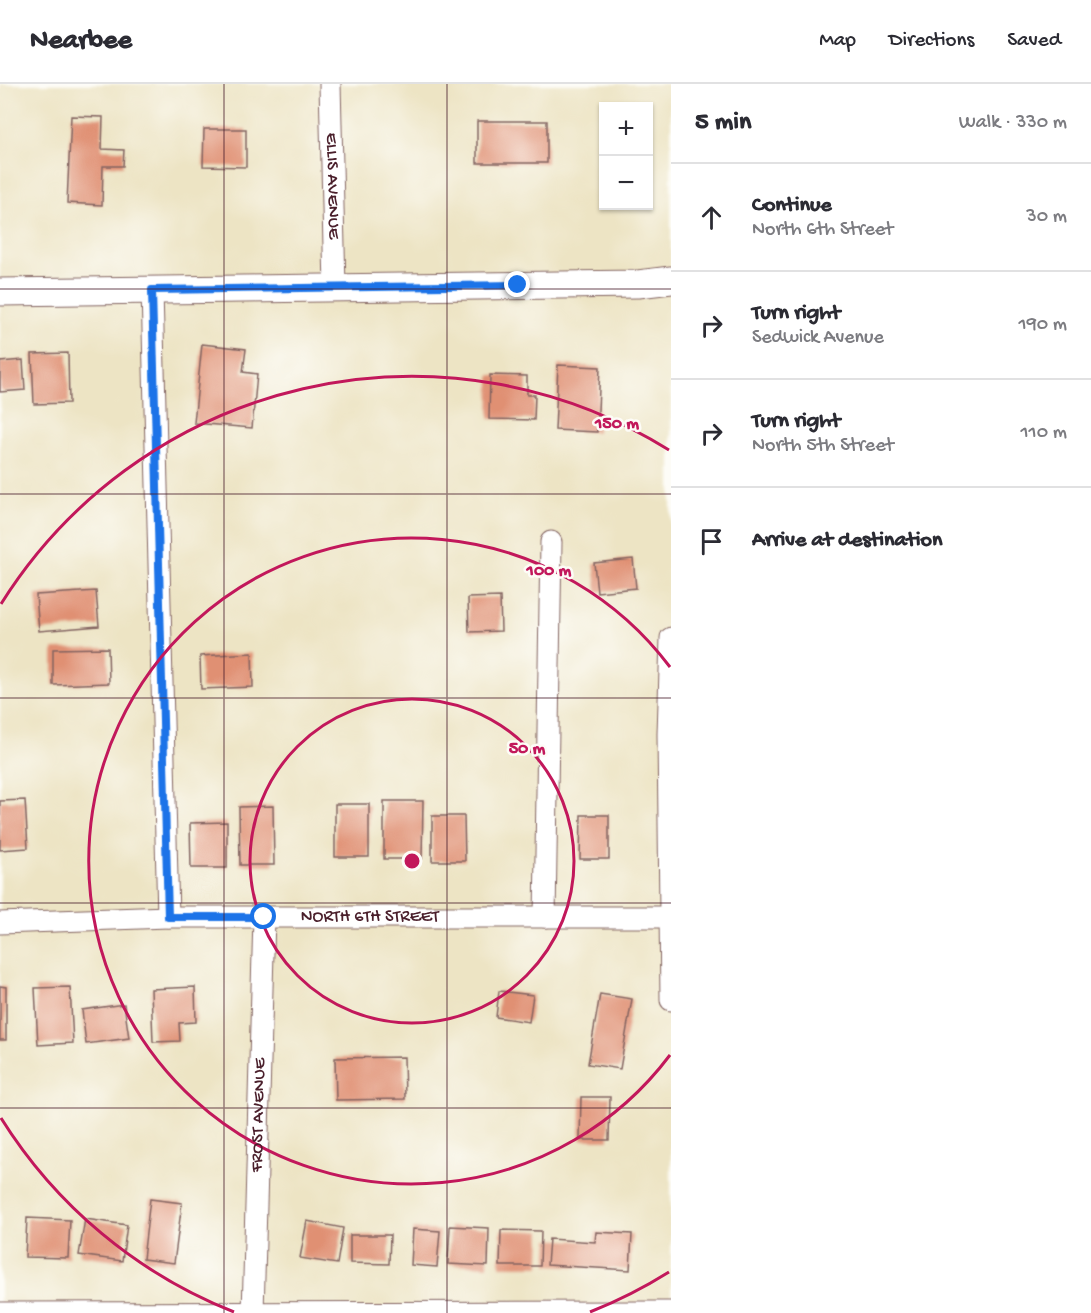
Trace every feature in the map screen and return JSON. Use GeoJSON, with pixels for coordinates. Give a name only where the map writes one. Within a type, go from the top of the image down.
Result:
{"type":"FeatureCollection","features":[{"type":"Feature","properties":{"kind":"main road"},"geometry":{"type":"LineString","coordinates":[[0,292],[638,284],[671,280]]}},
{"type":"Feature","properties":{"kind":"street","name":"ELLIS AVENUE"},"geometry":{"type":"LineString","coordinates":[[330,84],[335,287]]}},
{"type":"Feature","properties":{"kind":"street"},"geometry":{"type":"LineString","coordinates":[[152,290],[168,917]]}},
{"type":"Feature","properties":{"kind":"street"},"geometry":{"type":"LineString","coordinates":[[545,917],[550,542]]}},
{"type":"Feature","properties":{"kind":"street"},"geometry":{"type":"LineString","coordinates":[[671,638],[671,1000]]}},
{"type":"Feature","properties":{"kind":"street","name":"NORTH 6TH STREET"},"geometry":{"type":"LineString","coordinates":[[0,923],[168,917],[670,916]]}},
{"type":"Feature","properties":{"kind":"street","name":"FROST AVENUE"},"geometry":{"type":"LineString","coordinates":[[253,1313],[264,917]]}},
{"type":"Feature","properties":{"kind":"street"},"geometry":{"type":"LineString","coordinates":[[0,1313],[671,1312]]}},
{"type":"Feature","properties":{"kind":"building"},"geometry":{"type":"Polygon","coordinates":[[[71,116],[103,117],[102,149],[124,150],[123,166],[103,166],[102,205],[67,203],[71,116]]]}},
{"type":"Feature","properties":{"kind":"building"},"geometry":{"type":"Polygon","coordinates":[[[477,121],[547,121],[547,163],[477,163],[477,121]]]}},
{"type":"Feature","properties":{"kind":"building"},"geometry":{"type":"Polygon","coordinates":[[[204,129],[246,129],[246,167],[203,166],[204,129]]]}},
{"type":"Feature","properties":{"kind":"building"},"geometry":{"type":"Polygon","coordinates":[[[202,344],[246,349],[243,372],[257,374],[252,428],[194,423],[202,344]]]}},
{"type":"Feature","properties":{"kind":"building"},"geometry":{"type":"Polygon","coordinates":[[[68,353],[69,403],[34,404],[32,354],[68,353]]]}},
{"type":"Feature","properties":{"kind":"building"},"geometry":{"type":"Polygon","coordinates":[[[23,360],[25,390],[0,392],[0,362],[23,360]]]}},
{"type":"Feature","properties":{"kind":"building"},"geometry":{"type":"Polygon","coordinates":[[[558,365],[600,367],[597,432],[555,430],[558,365]]]}},
{"type":"Feature","properties":{"kind":"building"},"geometry":{"type":"Polygon","coordinates":[[[490,375],[527,376],[527,395],[535,395],[534,420],[489,419],[490,375]]]}},
{"type":"Feature","properties":{"kind":"building"},"geometry":{"type":"Polygon","coordinates":[[[633,559],[636,588],[597,592],[594,563],[633,559]]]}},
{"type":"Feature","properties":{"kind":"building"},"geometry":{"type":"Polygon","coordinates":[[[96,591],[99,626],[39,631],[36,595],[96,591]]]}},
{"type":"Feature","properties":{"kind":"building"},"geometry":{"type":"Polygon","coordinates":[[[500,597],[501,631],[469,632],[468,598],[500,597]]]}},
{"type":"Feature","properties":{"kind":"building"},"geometry":{"type":"Polygon","coordinates":[[[108,648],[109,683],[53,685],[53,649],[108,648]]]}},
{"type":"Feature","properties":{"kind":"building"},"geometry":{"type":"Polygon","coordinates":[[[252,653],[253,687],[201,689],[200,656],[252,653]]]}},
{"type":"Feature","properties":{"kind":"building"},"geometry":{"type":"Polygon","coordinates":[[[25,800],[28,848],[0,850],[0,801],[25,800]]]}},
{"type":"Feature","properties":{"kind":"building"},"geometry":{"type":"Polygon","coordinates":[[[384,801],[423,801],[422,859],[384,859],[384,801]]]}},
{"type":"Feature","properties":{"kind":"building"},"geometry":{"type":"Polygon","coordinates":[[[335,804],[369,804],[369,857],[335,857],[335,804]]]}},
{"type":"Feature","properties":{"kind":"building"},"geometry":{"type":"Polygon","coordinates":[[[273,806],[274,865],[240,865],[239,807],[273,806]]]}},
{"type":"Feature","properties":{"kind":"building"},"geometry":{"type":"Polygon","coordinates":[[[581,815],[609,815],[609,859],[580,859],[581,815]]]}},
{"type":"Feature","properties":{"kind":"building"},"geometry":{"type":"Polygon","coordinates":[[[432,816],[464,816],[465,861],[432,861],[432,816]]]}},
{"type":"Feature","properties":{"kind":"building"},"geometry":{"type":"Polygon","coordinates":[[[227,822],[227,868],[191,868],[190,823],[227,822]]]}},
{"type":"Feature","properties":{"kind":"building"},"geometry":{"type":"Polygon","coordinates":[[[0,986],[6,987],[6,1040],[0,1040],[0,986]]]}},
{"type":"Feature","properties":{"kind":"building"},"geometry":{"type":"Polygon","coordinates":[[[70,987],[73,1043],[38,1045],[35,988],[70,987]]]}},
{"type":"Feature","properties":{"kind":"building"},"geometry":{"type":"Polygon","coordinates":[[[195,987],[196,1022],[179,1023],[180,1041],[153,1042],[151,989],[195,987]]]}},
{"type":"Feature","properties":{"kind":"building"},"geometry":{"type":"Polygon","coordinates":[[[499,991],[533,995],[529,1022],[496,1017],[499,991]]]}},
{"type":"Feature","properties":{"kind":"building"},"geometry":{"type":"Polygon","coordinates":[[[600,994],[632,999],[620,1069],[588,1064],[600,994]]]}},
{"type":"Feature","properties":{"kind":"building"},"geometry":{"type":"Polygon","coordinates":[[[124,1004],[129,1038],[86,1044],[82,1010],[124,1004]]]}},
{"type":"Feature","properties":{"kind":"building"},"geometry":{"type":"Polygon","coordinates":[[[404,1057],[405,1099],[336,1100],[335,1058],[404,1057]]]}},
{"type":"Feature","properties":{"kind":"building"},"geometry":{"type":"Polygon","coordinates":[[[581,1097],[610,1097],[609,1140],[580,1140],[581,1097]]]}},
{"type":"Feature","properties":{"kind":"building"},"geometry":{"type":"Polygon","coordinates":[[[150,1199],[182,1203],[174,1263],[143,1259],[150,1199]]]}},
{"type":"Feature","properties":{"kind":"building"},"geometry":{"type":"Polygon","coordinates":[[[27,1218],[70,1220],[68,1258],[25,1257],[27,1218]]]}},
{"type":"Feature","properties":{"kind":"building"},"geometry":{"type":"Polygon","coordinates":[[[85,1219],[127,1225],[122,1261],[79,1255],[85,1219]]]}},
{"type":"Feature","properties":{"kind":"building"},"geometry":{"type":"Polygon","coordinates":[[[307,1221],[343,1228],[337,1264],[300,1258],[307,1221]]]}},
{"type":"Feature","properties":{"kind":"building"},"geometry":{"type":"Polygon","coordinates":[[[450,1226],[489,1228],[488,1266],[448,1264],[450,1226]]]}},
{"type":"Feature","properties":{"kind":"building"},"geometry":{"type":"Polygon","coordinates":[[[413,1229],[440,1231],[437,1267],[411,1265],[413,1229]]]}},
{"type":"Feature","properties":{"kind":"building"},"geometry":{"type":"Polygon","coordinates":[[[501,1230],[541,1231],[540,1266],[500,1266],[501,1230]]]}},
{"type":"Feature","properties":{"kind":"building"},"geometry":{"type":"Polygon","coordinates":[[[596,1232],[632,1234],[630,1270],[547,1265],[549,1239],[595,1242],[596,1232]]]}},
{"type":"Feature","properties":{"kind":"building"},"geometry":{"type":"Polygon","coordinates":[[[350,1235],[390,1235],[389,1264],[350,1263],[350,1235]]]}},
{"type":"Feature","properties":{"kind":"route"},"geometry":{"type":"LineString","coordinates":[[264,917],[168,917],[152,290],[518,285]]}}]}
